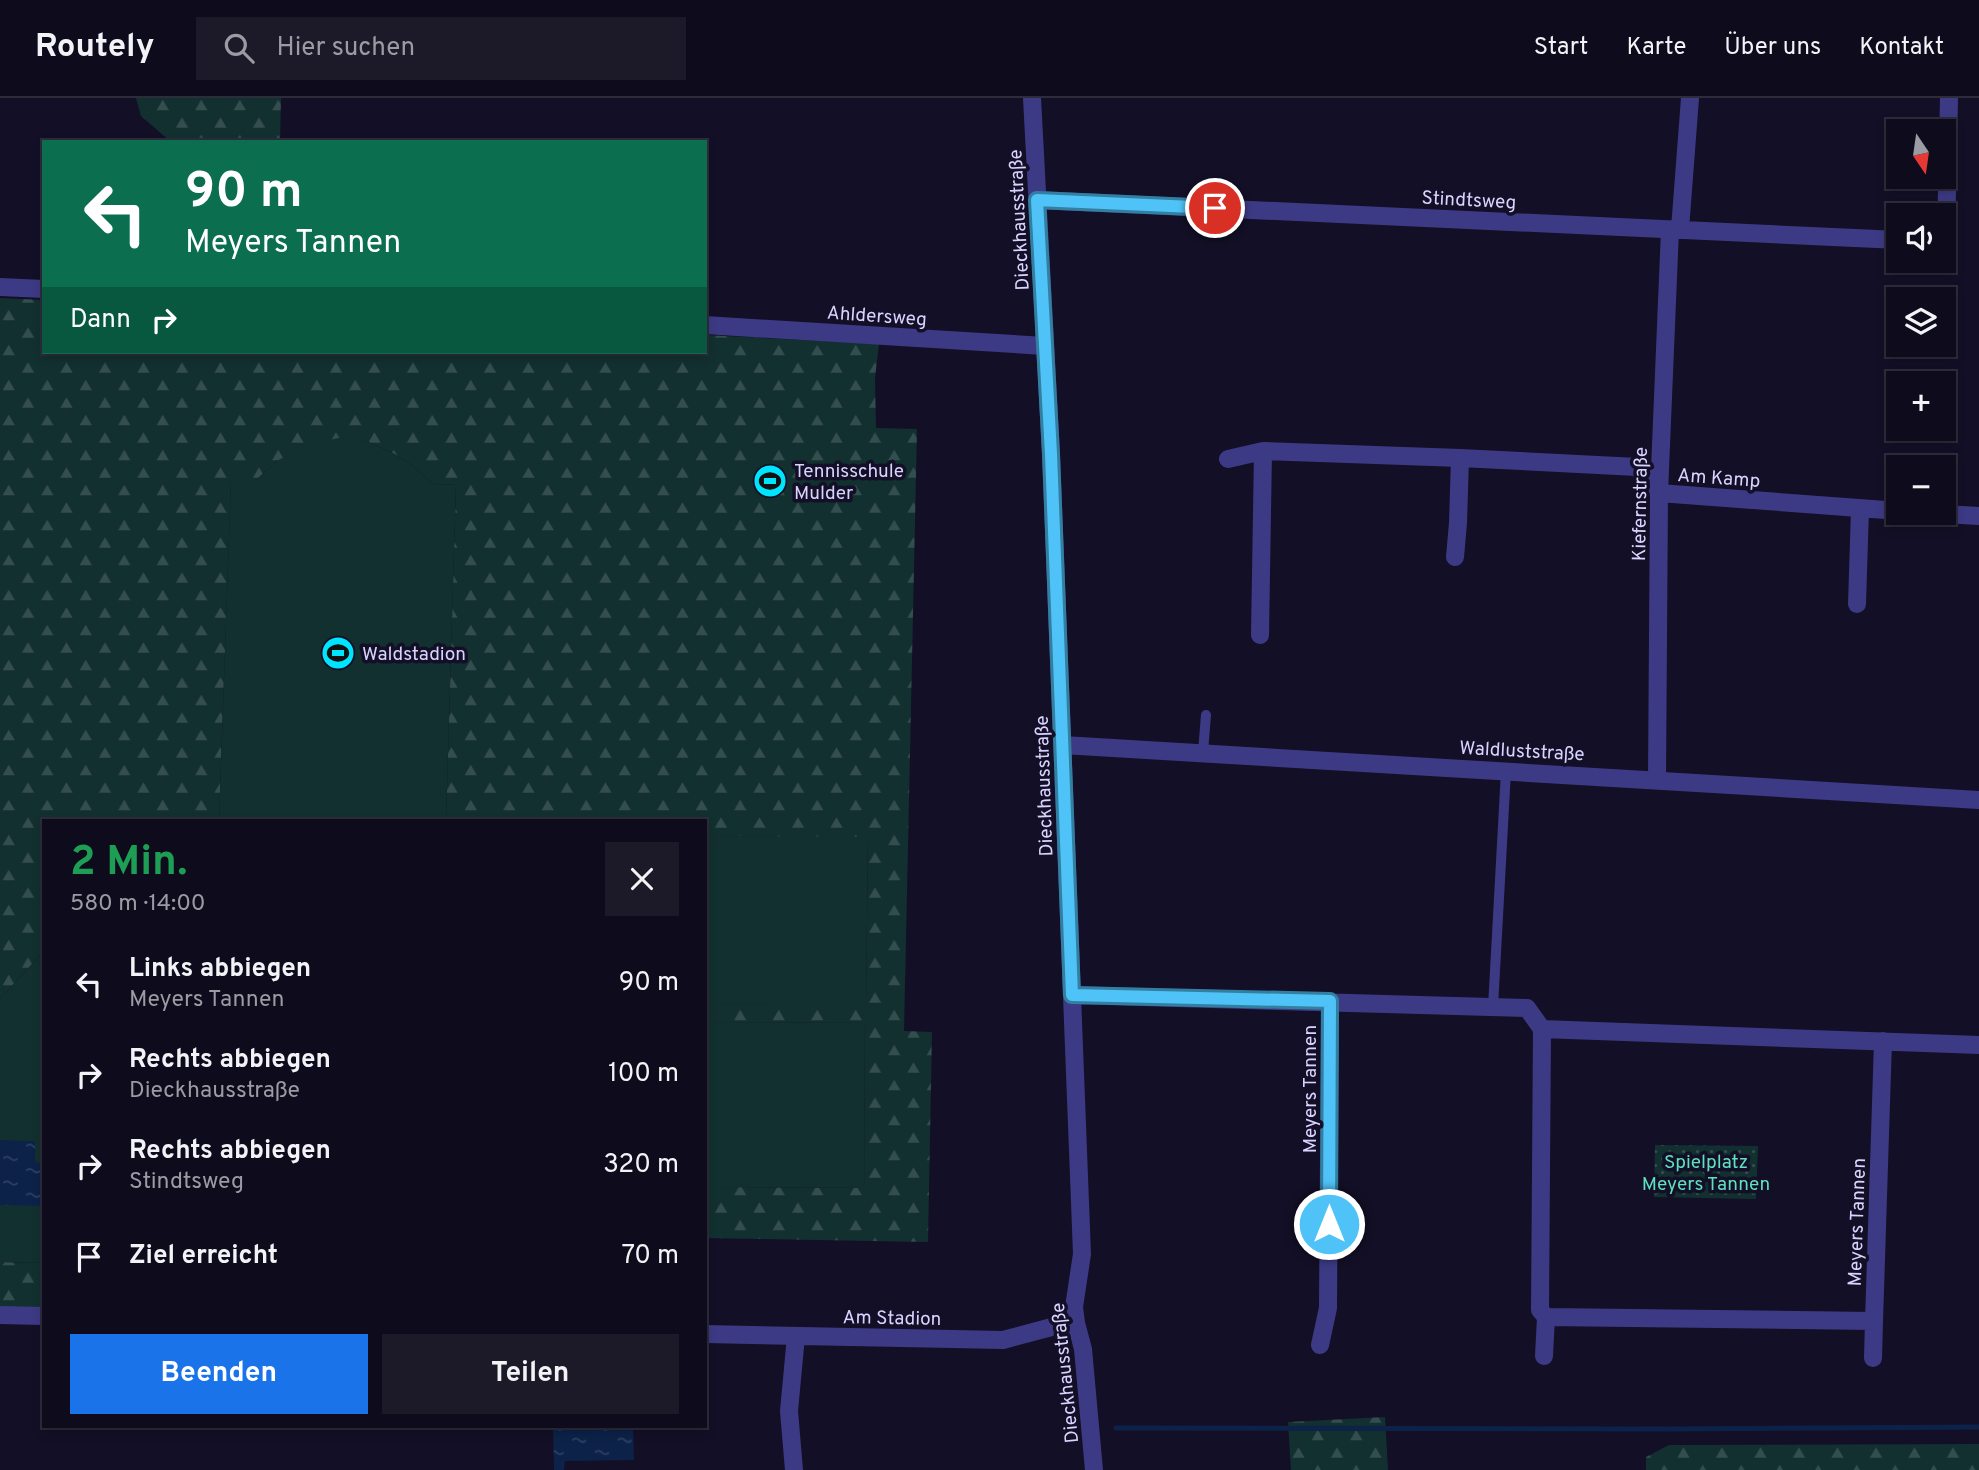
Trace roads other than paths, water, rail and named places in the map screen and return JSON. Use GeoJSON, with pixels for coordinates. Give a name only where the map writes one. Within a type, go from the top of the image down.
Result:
{"type":"FeatureCollection","features":[{"type":"Feature","properties":{"kind":"street","name":"Dieckhausstraße"},"geometry":{"type":"LineString","coordinates":[[1032,98],[1063,745],[1082,1254],[1074,1307],[1083,1349],[1094,1470]]}},
{"type":"Feature","properties":{"kind":"street","name":"Kiefernstraße"},"geometry":{"type":"LineString","coordinates":[[1657,780],[1659,493],[1675,229],[1690,98]]}},
{"type":"Feature","properties":{"kind":"street"},"geometry":{"type":"LineString","coordinates":[[1946,203],[1949,98]]}},
{"type":"Feature","properties":{"kind":"street","name":"Stindtsweg"},"geometry":{"type":"LineString","coordinates":[[1037,200],[1886,239]]}},
{"type":"Feature","properties":{"kind":"street"},"geometry":{"type":"LineString","coordinates":[[0,287],[42,289]]}},
{"type":"Feature","properties":{"kind":"street","name":"Ahldersweg"},"geometry":{"type":"LineString","coordinates":[[707,325],[1045,346]]}},
{"type":"Feature","properties":{"kind":"street"},"geometry":{"type":"LineString","coordinates":[[1260,635],[1264,451]]}},
{"type":"Feature","properties":{"kind":"street","name":"Am Kamp"},"geometry":{"type":"LineString","coordinates":[[1228,459],[1264,451],[1637,467],[1659,493],[1886,510]]}},
{"type":"Feature","properties":{"kind":"street"},"geometry":{"type":"LineString","coordinates":[[1455,556],[1460,458]]}},
{"type":"Feature","properties":{"kind":"street"},"geometry":{"type":"LineString","coordinates":[[1857,604],[1860,509]]}},
{"type":"Feature","properties":{"kind":"street"},"geometry":{"type":"LineString","coordinates":[[1956,515],[1979,516]]}},
{"type":"Feature","properties":{"kind":"street","name":"Waldluststraße"},"geometry":{"type":"LineString","coordinates":[[1063,745],[1979,800]]}},
{"type":"Feature","properties":{"kind":"street","name":"Meyers Tannen"},"geometry":{"type":"LineString","coordinates":[[1072,995],[1527,1008],[1542,1029]]}},
{"type":"Feature","properties":{"kind":"street","name":"Meyers Tannen"},"geometry":{"type":"LineString","coordinates":[[1320,1345],[1328,1308],[1330,1001]]}},
{"type":"Feature","properties":{"kind":"street"},"geometry":{"type":"LineString","coordinates":[[1544,1356],[1546,1317],[1540,1310],[1542,1029],[1979,1045]]}},
{"type":"Feature","properties":{"kind":"street","name":"Meyers Tannen"},"geometry":{"type":"LineString","coordinates":[[1872,1358],[1882,1041]]}},
{"type":"Feature","properties":{"kind":"street"},"geometry":{"type":"LineString","coordinates":[[0,1315],[42,1316]]}},
{"type":"Feature","properties":{"kind":"street"},"geometry":{"type":"LineString","coordinates":[[1546,1317],[1874,1321]]}},
{"type":"Feature","properties":{"kind":"street","name":"Am Stadion"},"geometry":{"type":"LineString","coordinates":[[707,1334],[1003,1340],[1076,1323]]}},
{"type":"Feature","properties":{"kind":"street"},"geometry":{"type":"LineString","coordinates":[[794,1470],[789,1411],[796,1336]]}},
{"type":"Feature","properties":{"kind":"lane"},"geometry":{"type":"LineString","coordinates":[[1203,752],[1206,715]]}},
{"type":"Feature","properties":{"kind":"lane"},"geometry":{"type":"LineString","coordinates":[[1493,1007],[1506,771]]}},
{"type":"Feature","properties":{"kind":"water"},"geometry":{"type":"Polygon","coordinates":[[[0,1140],[35,1141],[35,1162],[42,1163],[42,1206],[0,1205],[0,1140]]]}},
{"type":"Feature","properties":{"kind":"water"},"geometry":{"type":"Polygon","coordinates":[[[553,1428],[633,1428],[634,1460],[565,1461],[564,1470],[554,1470],[553,1428]]]}},
{"type":"Feature","properties":{"kind":"waterway"},"geometry":{"type":"LineString","coordinates":[[1116,1428],[1979,1427]]}},
{"type":"Feature","properties":{"kind":"place","name":"Tennisschule Mulder"},"geometry":{"type":"Point","coordinates":[770,481]}},
{"type":"Feature","properties":{"kind":"place","name":"Waldstadion"},"geometry":{"type":"Point","coordinates":[338,653]}},
{"type":"Feature","properties":{"kind":"park label","name":"Spielplatz Meyers Tannen"},"geometry":{"type":"Point","coordinates":[1706,1172]}}]}
